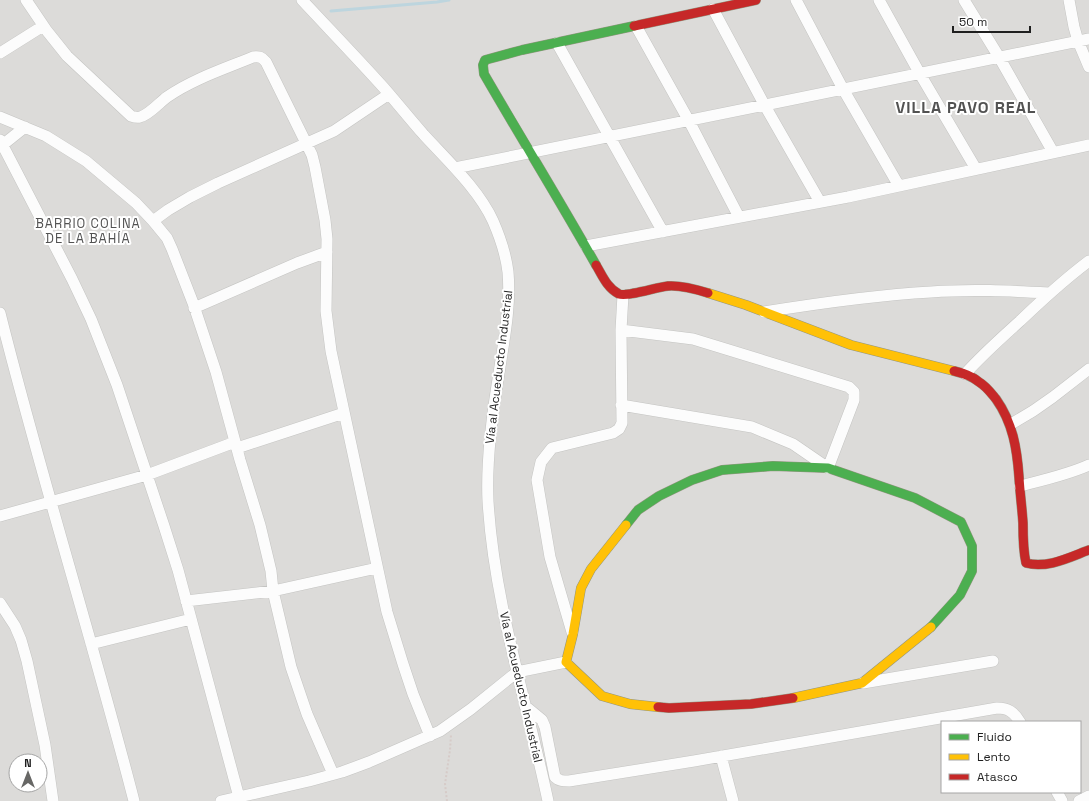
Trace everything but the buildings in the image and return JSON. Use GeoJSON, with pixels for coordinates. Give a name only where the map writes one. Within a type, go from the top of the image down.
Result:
{"type":"FeatureCollection","features":[{"type":"Feature","properties":{"kind":"street"},"geometry":{"type":"LineString","coordinates":[[26,0],[67,56],[131,116],[136,118],[146,114],[179,89],[196,80],[253,57],[258,56],[263,58],[270,70],[314,161],[325,220],[327,252],[326,310],[331,351],[387,612],[413,694],[430,736]]}},
{"type":"Feature","properties":{"kind":"street","name":"Vía al Acueducto Industrial"},"geometry":{"type":"LineString","coordinates":[[302,0],[389,94],[478,196],[492,219],[502,244],[508,270],[508,313],[490,442],[487,487],[489,522],[502,606],[548,801]]}},
{"type":"Feature","properties":{"kind":"street"},"geometry":{"type":"LineString","coordinates":[[756,0],[485,60],[483,64],[484,74],[586,246],[608,286],[618,294],[623,295],[668,286],[694,288],[746,305],[857,347],[934,365],[965,374],[987,388],[1007,415],[1010,424],[1014,438],[1020,486],[1026,563],[1030,565],[1047,564],[1089,550]]}},
{"type":"Feature","properties":{"kind":"street"},"geometry":{"type":"LineString","coordinates":[[796,0],[843,89],[899,186]]}},
{"type":"Feature","properties":{"kind":"street"},"geometry":{"type":"LineString","coordinates":[[879,0],[920,74],[976,169]]}},
{"type":"Feature","properties":{"kind":"street"},"geometry":{"type":"LineString","coordinates":[[964,0],[999,57],[1053,152]]}},
{"type":"Feature","properties":{"kind":"street"},"geometry":{"type":"LineString","coordinates":[[1069,0],[1074,27],[1084,40],[1089,67]]}},
{"type":"Feature","properties":{"kind":"street"},"geometry":{"type":"LineString","coordinates":[[713,10],[765,106],[820,202]]}},
{"type":"Feature","properties":{"kind":"street"},"geometry":{"type":"LineString","coordinates":[[0,53],[44,26]]}},
{"type":"Feature","properties":{"kind":"street"},"geometry":{"type":"LineString","coordinates":[[636,26],[689,121],[739,217]]}},
{"type":"Feature","properties":{"kind":"street"},"geometry":{"type":"LineString","coordinates":[[454,168],[1084,40]]}},
{"type":"Feature","properties":{"kind":"street"},"geometry":{"type":"LineString","coordinates":[[557,43],[663,232]]}},
{"type":"Feature","properties":{"kind":"street"},"geometry":{"type":"LineString","coordinates":[[153,221],[190,197],[334,131],[389,94]]}},
{"type":"Feature","properties":{"kind":"street"},"geometry":{"type":"LineString","coordinates":[[0,117],[46,136],[86,161],[136,203],[167,238],[194,308],[216,372],[260,525],[271,572],[273,591],[293,674],[307,714],[333,774]]}},
{"type":"Feature","properties":{"kind":"street"},"geometry":{"type":"LineString","coordinates":[[25,127],[1,144],[72,279],[91,319],[117,385],[164,526],[240,799]]}},
{"type":"Feature","properties":{"kind":"street"},"geometry":{"type":"LineString","coordinates":[[586,246],[820,202],[1089,145]]}},
{"type":"Feature","properties":{"kind":"street"},"geometry":{"type":"LineString","coordinates":[[194,308],[296,263],[327,252]]}},
{"type":"Feature","properties":{"kind":"street"},"geometry":{"type":"LineString","coordinates":[[965,374],[980,358],[1067,277],[1089,260]]}},
{"type":"Feature","properties":{"kind":"street"},"geometry":{"type":"LineString","coordinates":[[764,312],[874,296],[932,292],[989,290],[1050,293]]}},
{"type":"Feature","properties":{"kind":"street"},"geometry":{"type":"LineString","coordinates":[[573,634],[550,557],[537,480],[541,462],[552,448],[612,433],[619,429],[622,423],[623,295]]}},
{"type":"Feature","properties":{"kind":"street"},"geometry":{"type":"LineString","coordinates":[[0,313],[1,325],[84,617],[134,801]]}},
{"type":"Feature","properties":{"kind":"street"},"geometry":{"type":"LineString","coordinates":[[622,330],[693,339],[849,387],[854,392],[854,400],[828,468]]}},
{"type":"Feature","properties":{"kind":"street"},"geometry":{"type":"LineString","coordinates":[[1010,424],[1053,398],[1089,368]]}},
{"type":"Feature","properties":{"kind":"street"},"geometry":{"type":"LineString","coordinates":[[622,405],[752,427],[793,444],[828,468],[915,498],[961,522],[972,546],[972,571],[960,594],[931,627],[862,683]]}},
{"type":"Feature","properties":{"kind":"street"},"geometry":{"type":"LineString","coordinates":[[0,516],[147,475],[236,445],[344,413]]}},
{"type":"Feature","properties":{"kind":"street"},"geometry":{"type":"LineString","coordinates":[[1020,486],[1075,471],[1089,465]]}},
{"type":"Feature","properties":{"kind":"street"},"geometry":{"type":"LineString","coordinates":[[566,662],[573,634],[581,588],[591,569],[638,510],[659,496],[692,480],[722,470],[772,466],[828,468]]}},
{"type":"Feature","properties":{"kind":"street"},"geometry":{"type":"LineString","coordinates":[[186,601],[273,591],[377,568]]}},
{"type":"Feature","properties":{"kind":"street"},"geometry":{"type":"LineString","coordinates":[[0,603],[15,626],[27,661],[45,745],[53,801]]}},
{"type":"Feature","properties":{"kind":"street"},"geometry":{"type":"LineString","coordinates":[[91,644],[191,619]]}},
{"type":"Feature","properties":{"kind":"street"},"geometry":{"type":"LineString","coordinates":[[566,662],[602,696],[630,704],[669,708],[751,704],[797,697],[862,683],[993,661]]}},
{"type":"Feature","properties":{"kind":"street"},"geometry":{"type":"LineString","coordinates":[[221,801],[240,799],[333,774],[369,762],[430,736],[490,695],[517,672],[566,662]]}},
{"type":"Feature","properties":{"kind":"street"},"geometry":{"type":"LineString","coordinates":[[525,706],[542,720],[546,727],[555,777],[558,780],[569,781],[996,708],[1003,708],[1012,711],[1019,721]]}},
{"type":"Feature","properties":{"kind":"street"},"geometry":{"type":"LineString","coordinates":[[720,756],[733,801]]}},
{"type":"Feature","properties":{"kind":"street"},"geometry":{"type":"LineString","coordinates":[[1080,801],[1089,796]]}},
{"type":"Feature","properties":{"kind":"path"},"geometry":{"type":"LineString","coordinates":[[447,801],[445,784],[451,741],[448,725]]}},
{"type":"Feature","properties":{"kind":"shaded area"},"geometry":{"type":"Polygon","coordinates":[[[0,0],[1089,0],[1089,801],[0,801],[0,0]]]}},
{"type":"Feature","properties":{"kind":"waterway"},"geometry":{"type":"LineString","coordinates":[[331,11],[449,0]]}},
{"type":"Feature","properties":{"kind":"traffic: fast"},"geometry":{"type":"LineString","coordinates":[[596,265],[484,74],[483,65],[485,60],[522,50],[634,26]]}},
{"type":"Feature","properties":{"kind":"traffic: fast"},"geometry":{"type":"LineString","coordinates":[[773,466],[828,468],[915,498],[961,522],[972,546],[972,571],[960,595],[931,627]]}},
{"type":"Feature","properties":{"kind":"traffic: fast"},"geometry":{"type":"LineString","coordinates":[[626,525],[638,510],[659,496],[692,480],[722,470],[773,466]]}},
{"type":"Feature","properties":{"kind":"traffic: slow"},"geometry":{"type":"LineString","coordinates":[[708,293],[746,305],[851,345],[954,371]]}},
{"type":"Feature","properties":{"kind":"traffic: slow"},"geometry":{"type":"LineString","coordinates":[[626,525],[591,569],[581,588],[573,634],[566,662],[602,696],[630,704],[658,707]]}},
{"type":"Feature","properties":{"kind":"traffic: slow"},"geometry":{"type":"LineString","coordinates":[[793,698],[862,683],[931,627]]}},
{"type":"Feature","properties":{"kind":"traffic: jam"},"geometry":{"type":"LineString","coordinates":[[634,26],[756,0]]}},
{"type":"Feature","properties":{"kind":"traffic: jam"},"geometry":{"type":"LineString","coordinates":[[596,265],[608,285],[619,294],[623,295],[673,286],[708,293]]}},
{"type":"Feature","properties":{"kind":"traffic: jam"},"geometry":{"type":"LineString","coordinates":[[954,371],[970,376],[986,388],[1002,408],[1010,427],[1017,456],[1026,563],[1050,563],[1066,559],[1089,550]]}},
{"type":"Feature","properties":{"kind":"traffic: jam"},"geometry":{"type":"LineString","coordinates":[[658,707],[669,708],[751,704],[793,698]]}},
{"type":"Feature","properties":{"kind":"district","name":"VILLA PAVO REAL"},"geometry":{"type":"Point","coordinates":[966,107]}},
{"type":"Feature","properties":{"kind":"district","name":"BARRIO COLINA DE LA BAHÍA"},"geometry":{"type":"Point","coordinates":[88,230]}}]}
